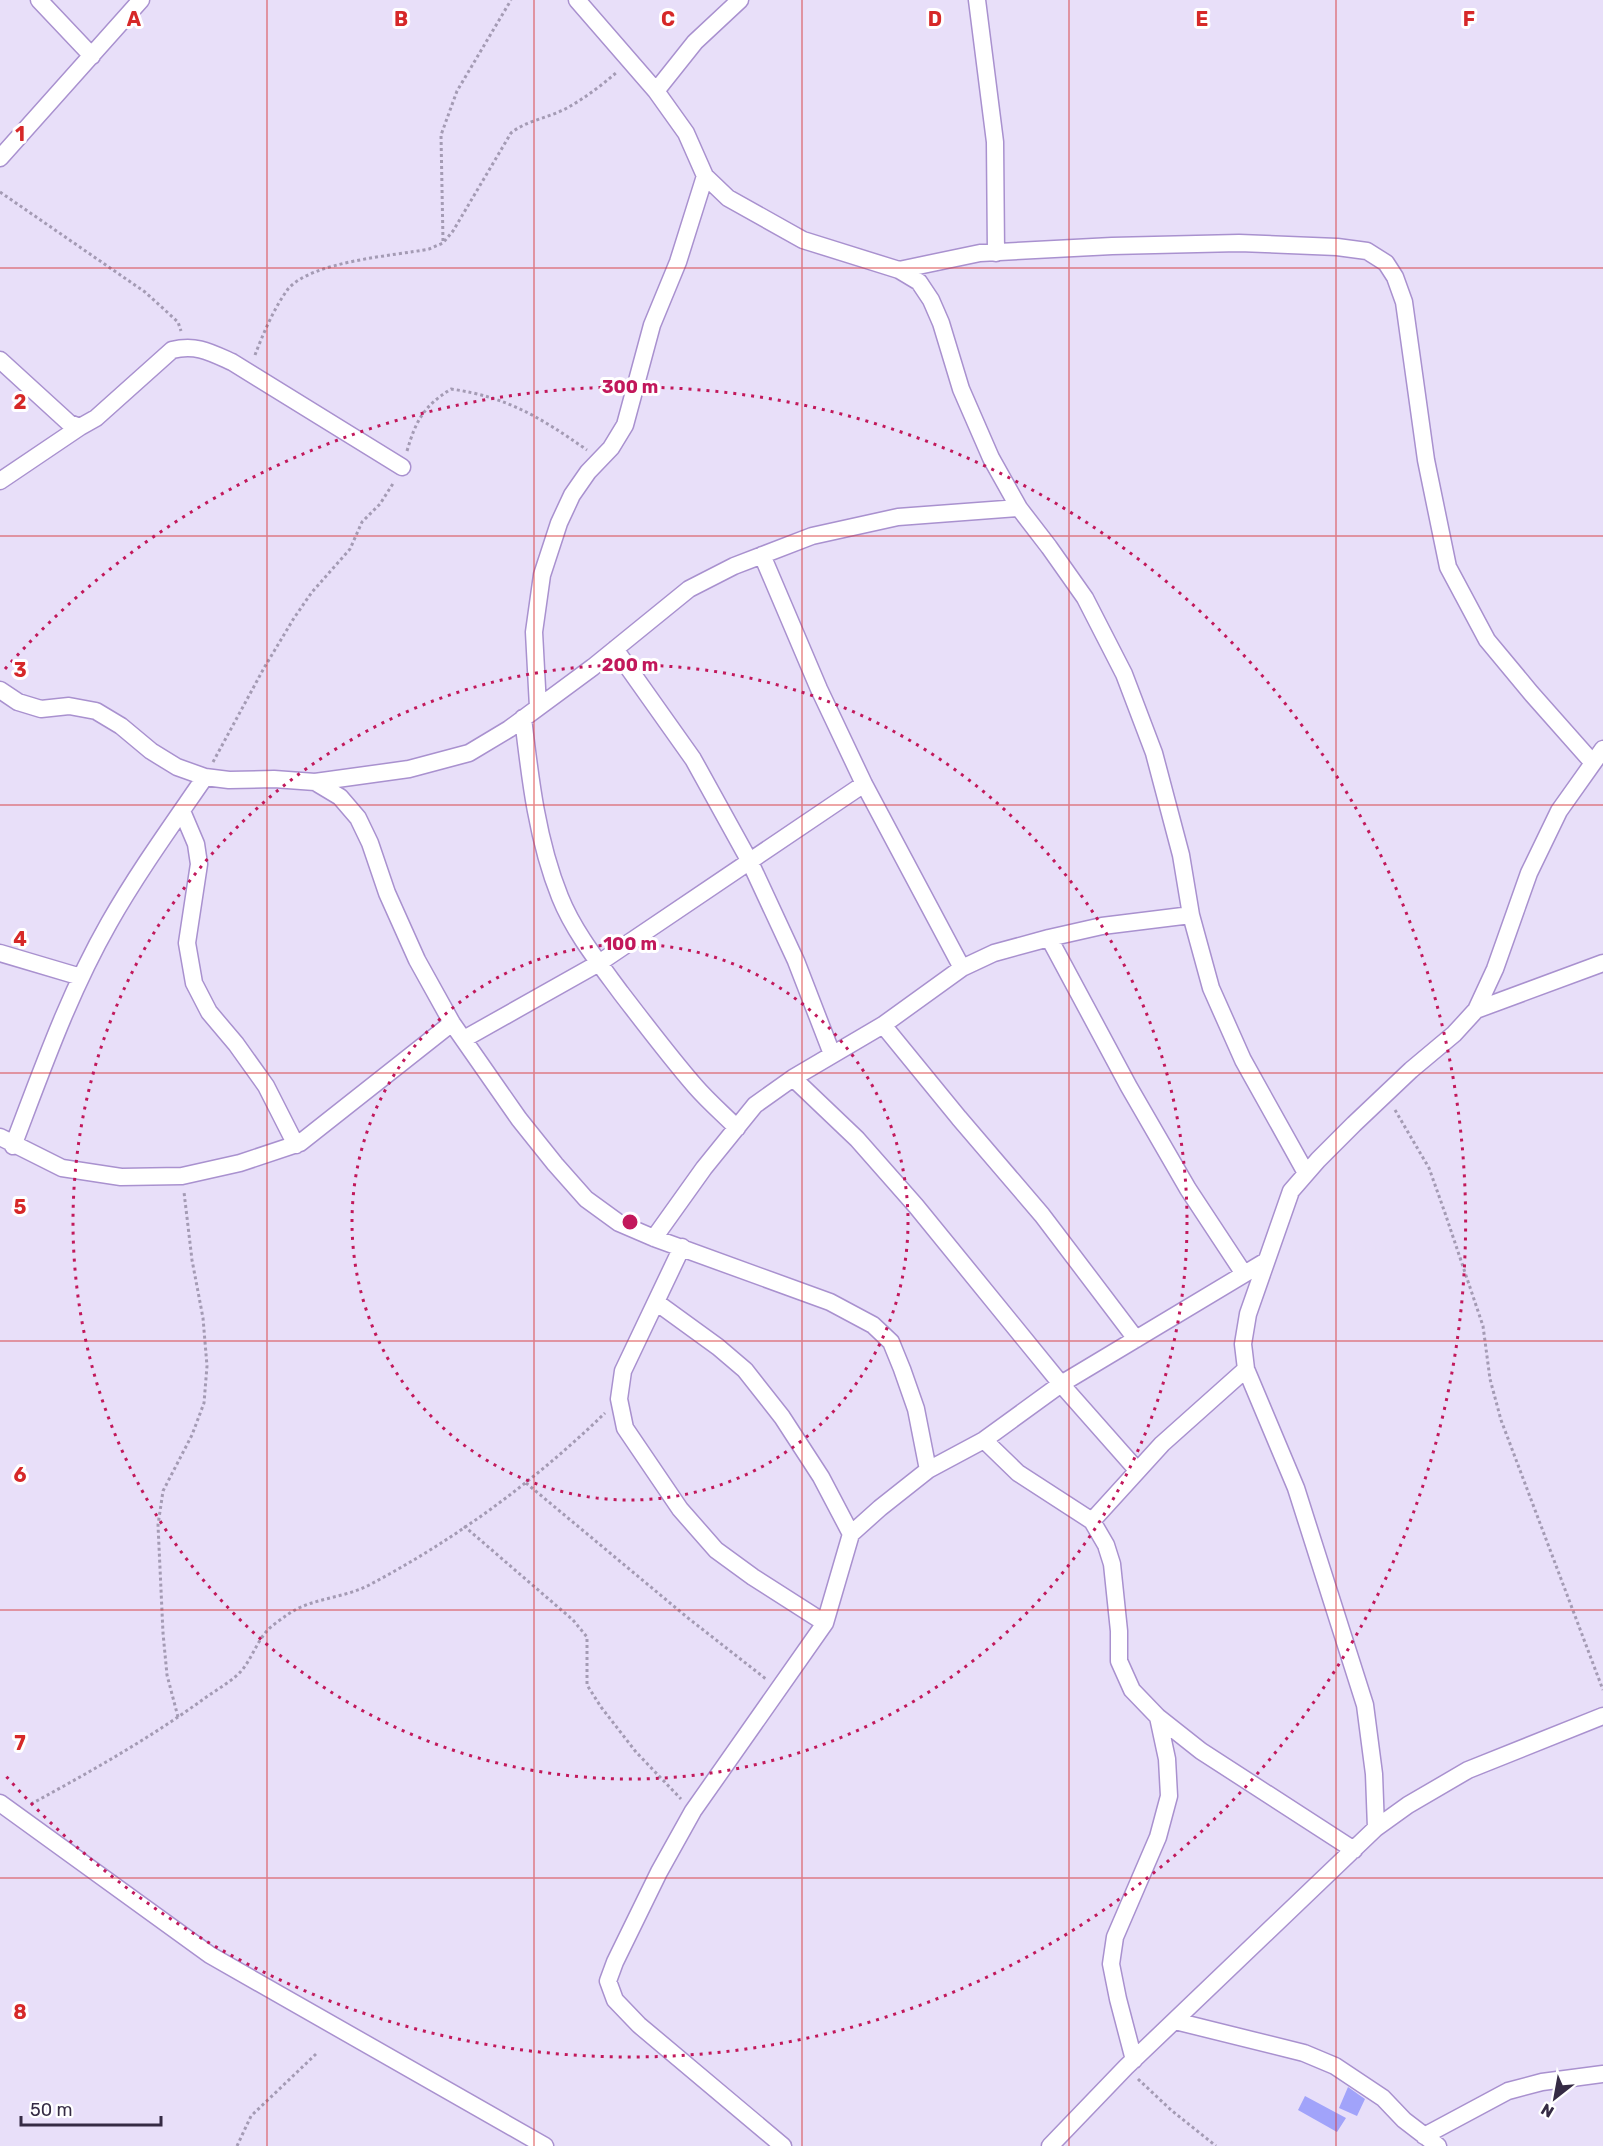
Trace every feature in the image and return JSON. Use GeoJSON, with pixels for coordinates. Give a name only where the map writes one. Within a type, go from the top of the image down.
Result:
{"type":"FeatureCollection","features":[{"type":"Feature","properties":{"kind":"street"},"geometry":{"type":"LineString","coordinates":[[39,0],[92,56]]}},
{"type":"Feature","properties":{"kind":"street"},"geometry":{"type":"LineString","coordinates":[[0,158],[141,0]]}},
{"type":"Feature","properties":{"kind":"street"},"geometry":{"type":"LineString","coordinates":[[577,0],[656,91],[686,133],[705,176],[728,198],[803,240],[898,270],[919,282],[932,300],[961,389],[991,458],[1019,508],[1085,598],[1124,674],[1154,753],[1181,855],[1191,915],[1210,988],[1244,1060],[1306,1173]]}},
{"type":"Feature","properties":{"kind":"street"},"geometry":{"type":"LineString","coordinates":[[656,91],[695,42],[740,0]]}},
{"type":"Feature","properties":{"kind":"street"},"geometry":{"type":"LineString","coordinates":[[977,0],[994,142],[996,253]]}},
{"type":"Feature","properties":{"kind":"street"},"geometry":{"type":"LineString","coordinates":[[538,706],[534,632],[542,575],[559,523],[572,495],[588,472],[611,448],[626,425],[652,325],[678,262],[705,176]]}},
{"type":"Feature","properties":{"kind":"street"},"geometry":{"type":"LineString","coordinates":[[898,270],[980,253],[1112,246],[1239,243],[1337,247],[1367,251],[1386,263],[1395,277],[1404,302],[1426,460],[1448,567],[1487,639],[1531,693],[1598,756],[1559,811],[1529,873],[1495,969],[1476,1010],[1454,1034],[1385,1094],[1291,1191],[1248,1314],[1243,1344],[1246,1369],[1296,1488],[1365,1706],[1374,1774],[1376,1828]]}},
{"type":"Feature","properties":{"kind":"street"},"geometry":{"type":"LineString","coordinates":[[0,481],[96,418],[172,350],[186,346],[207,350],[232,362],[402,467]]}},
{"type":"Feature","properties":{"kind":"street"},"geometry":{"type":"LineString","coordinates":[[0,360],[69,423],[80,427]]}},
{"type":"Feature","properties":{"kind":"street"},"geometry":{"type":"LineString","coordinates":[[0,690],[18,702],[41,709],[69,706],[96,711],[121,726],[151,751],[177,767],[205,777],[229,780],[274,779],[315,782],[409,769],[469,753],[509,729],[593,667],[689,589],[734,566],[812,536],[898,517],[1019,508]]}},
{"type":"Feature","properties":{"kind":"street"},"geometry":{"type":"LineString","coordinates":[[762,555],[819,689],[864,784],[962,968]]}},
{"type":"Feature","properties":{"kind":"street"},"geometry":{"type":"LineString","coordinates":[[615,649],[693,759],[750,862],[796,961],[832,1054]]}},
{"type":"Feature","properties":{"kind":"street"},"geometry":{"type":"LineString","coordinates":[[523,718],[538,825],[560,897],[577,930],[662,1046],[696,1088],[737,1128]]}},
{"type":"Feature","properties":{"kind":"street"},"geometry":{"type":"LineString","coordinates":[[205,777],[109,923],[81,977],[44,1065],[7,1142],[62,1168],[121,1177],[182,1176],[240,1163],[296,1145],[452,1023]]}},
{"type":"Feature","properties":{"kind":"street"},"geometry":{"type":"LineString","coordinates":[[315,782],[340,797],[358,818],[370,843],[387,893],[417,960],[452,1023],[519,1119],[586,1199],[619,1223],[830,1302],[873,1324],[891,1342],[902,1369],[916,1409],[928,1470]]}},
{"type":"Feature","properties":{"kind":"street"},"geometry":{"type":"LineString","coordinates":[[464,1039],[599,963],[864,784]]}},
{"type":"Feature","properties":{"kind":"street"},"geometry":{"type":"LineString","coordinates":[[182,811],[196,844],[199,864],[187,943],[194,983],[209,1012],[236,1044],[266,1086],[296,1145]]}},
{"type":"Feature","properties":{"kind":"street"},"geometry":{"type":"LineString","coordinates":[[654,1238],[704,1168],[755,1105],[832,1054],[883,1025],[962,968],[994,953],[1049,938],[1102,926],[1191,915]]}},
{"type":"Feature","properties":{"kind":"street"},"geometry":{"type":"LineString","coordinates":[[1049,938],[1128,1087],[1188,1190],[1244,1274]]}},
{"type":"Feature","properties":{"kind":"street"},"geometry":{"type":"LineString","coordinates":[[0,953],[81,977]]}},
{"type":"Feature","properties":{"kind":"street"},"geometry":{"type":"LineString","coordinates":[[1476,1010],[1603,963]]}},
{"type":"Feature","properties":{"kind":"street"},"geometry":{"type":"LineString","coordinates":[[883,1025],[958,1118],[1042,1215],[1136,1339]]}},
{"type":"Feature","properties":{"kind":"street"},"geometry":{"type":"LineString","coordinates":[[794,1078],[857,1139],[916,1206],[1061,1384],[1137,1470]]}},
{"type":"Feature","properties":{"kind":"street"},"geometry":{"type":"LineString","coordinates":[[682,1247],[623,1371],[619,1399],[625,1428],[680,1509],[716,1550],[825,1623]]}},
{"type":"Feature","properties":{"kind":"street"},"geometry":{"type":"LineString","coordinates":[[783,2146],[639,2025],[615,2000],[608,1981],[640,1908],[693,1811],[825,1623],[851,1534],[928,1470],[984,1440],[1061,1384],[1266,1261]]}},
{"type":"Feature","properties":{"kind":"street"},"geometry":{"type":"LineString","coordinates":[[656,1302],[718,1347],[745,1370],[782,1418],[821,1477],[851,1534]]}},
{"type":"Feature","properties":{"kind":"street"},"geometry":{"type":"LineString","coordinates":[[1092,1521],[1161,1444],[1246,1369]]}},
{"type":"Feature","properties":{"kind":"street"},"geometry":{"type":"LineString","coordinates":[[984,1440],[1018,1473],[1092,1521],[1106,1545],[1112,1564],[1119,1631],[1119,1661],[1132,1690],[1158,1717],[1201,1751],[1354,1850]]}},
{"type":"Feature","properties":{"kind":"street"},"geometry":{"type":"LineString","coordinates":[[1050,2146],[1130,2064],[1376,1828],[1408,1805],[1468,1770],[1603,1716]]}},
{"type":"Feature","properties":{"kind":"street"},"geometry":{"type":"LineString","coordinates":[[1130,2064],[1111,1964],[1115,1937],[1158,1837],[1169,1796],[1167,1759],[1158,1717]]}},
{"type":"Feature","properties":{"kind":"street"},"geometry":{"type":"LineString","coordinates":[[0,1803],[210,1955],[545,2146]]}},
{"type":"Feature","properties":{"kind":"street"},"geometry":{"type":"LineString","coordinates":[[1175,2021],[1304,2053],[1335,2066],[1383,2098],[1404,2121],[1438,2146]]}},
{"type":"Feature","properties":{"kind":"street"},"geometry":{"type":"LineString","coordinates":[[1424,2136],[1508,2091],[1542,2082],[1603,2074]]}},
{"type":"Feature","properties":{"kind":"path"},"geometry":{"type":"LineString","coordinates":[[443,243],[441,135],[457,91],[512,0]]}},
{"type":"Feature","properties":{"kind":"path"},"geometry":{"type":"LineString","coordinates":[[248,372],[261,340],[289,288],[306,275],[328,267],[429,249],[443,243],[453,231],[511,133],[520,126],[567,108],[599,88],[630,61]]}},
{"type":"Feature","properties":{"kind":"path"},"geometry":{"type":"LineString","coordinates":[[0,192],[145,292],[178,322],[186,346]]}},
{"type":"Feature","properties":{"kind":"path"},"geometry":{"type":"LineString","coordinates":[[205,777],[294,618],[312,592],[350,549],[362,522],[380,504],[402,467],[419,418],[432,401],[451,388],[481,393],[519,407],[552,426],[600,459]]}},
{"type":"Feature","properties":{"kind":"path"},"geometry":{"type":"LineString","coordinates":[[1385,1094],[1429,1168],[1483,1326],[1490,1379],[1501,1420],[1603,1690]]}},
{"type":"Feature","properties":{"kind":"path"},"geometry":{"type":"LineString","coordinates":[[178,1717],[167,1675],[158,1525],[163,1491],[192,1435],[204,1403],[207,1366],[203,1318],[192,1260],[182,1176]]}},
{"type":"Feature","properties":{"kind":"path"},"geometry":{"type":"LineString","coordinates":[[13,1814],[92,1771],[178,1717],[237,1676],[250,1660],[266,1632],[302,1605],[360,1590],[397,1570],[465,1526],[526,1483],[574,1443],[619,1399]]}},
{"type":"Feature","properties":{"kind":"path"},"geometry":{"type":"LineString","coordinates":[[526,1483],[688,1618],[779,1689]]}},
{"type":"Feature","properties":{"kind":"path"},"geometry":{"type":"LineString","coordinates":[[465,1526],[580,1628],[587,1637],[587,1685],[636,1752],[693,1811]]}},
{"type":"Feature","properties":{"kind":"path"},"geometry":{"type":"LineString","coordinates":[[237,2146],[251,2116],[316,2054]]}},
{"type":"Feature","properties":{"kind":"path"},"geometry":{"type":"LineString","coordinates":[[1130,2064],[1171,2110],[1216,2146]]}},
{"type":"Feature","properties":{"kind":"building"},"geometry":{"type":"Polygon","coordinates":[[[1348,2087],[1365,2099],[1357,2116],[1339,2108],[1348,2087]]]}},
{"type":"Feature","properties":{"kind":"building"},"geometry":{"type":"Polygon","coordinates":[[[1305,2096],[1346,2118],[1337,2132],[1298,2110],[1305,2096]]]}}]}
